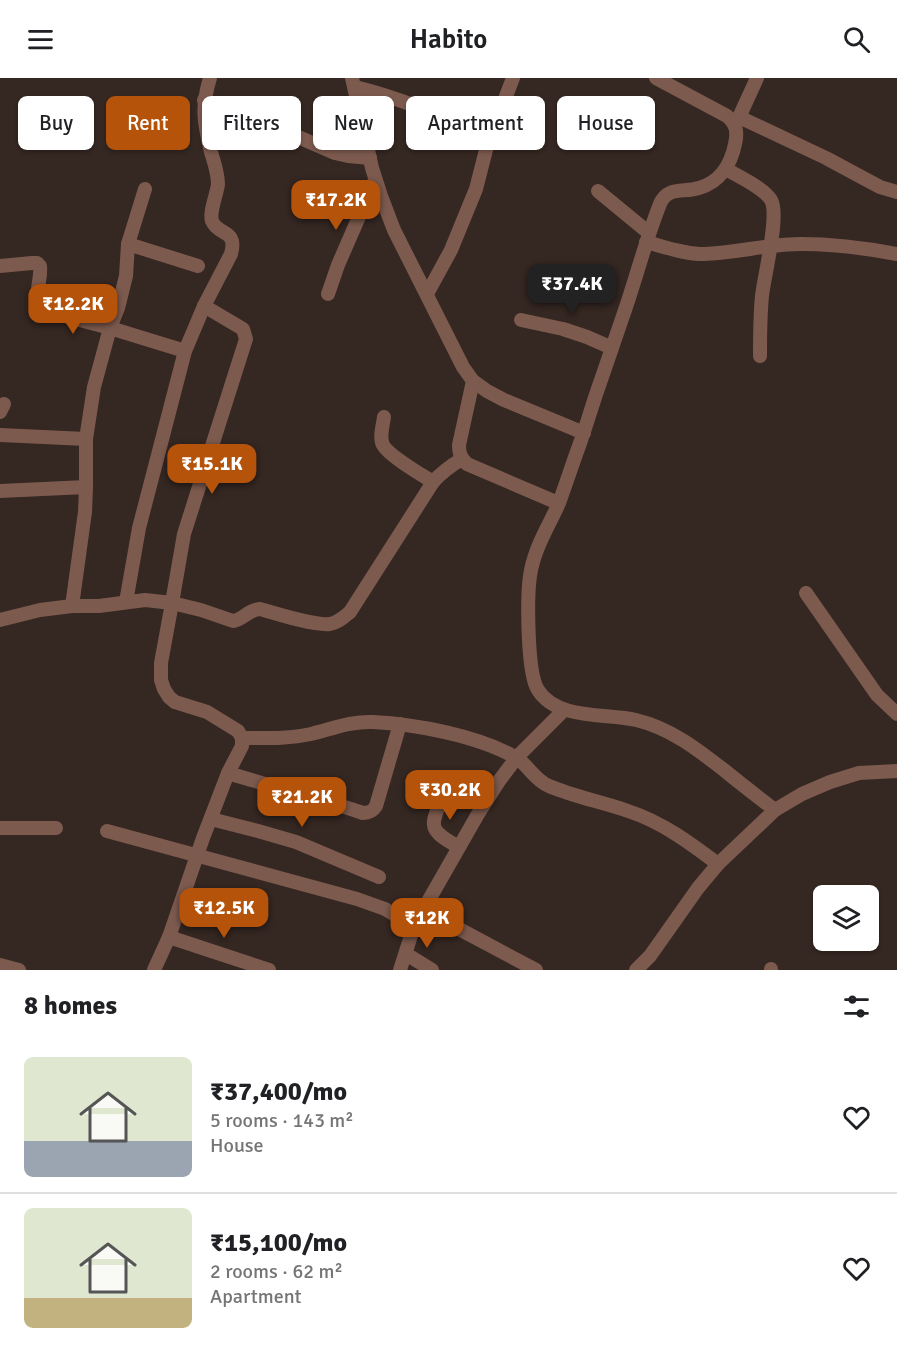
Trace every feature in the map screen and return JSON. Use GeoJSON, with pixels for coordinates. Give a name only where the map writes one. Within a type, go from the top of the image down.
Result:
{"type":"FeatureCollection","features":[{"type":"Feature","properties":{"kind":"street"},"geometry":{"type":"LineString","coordinates":[[205,96],[210,78]]}},
{"type":"Feature","properties":{"kind":"street"},"geometry":{"type":"LineString","coordinates":[[427,294],[451,250],[476,189],[487,146],[513,78]]}},
{"type":"Feature","properties":{"kind":"street"},"geometry":{"type":"LineString","coordinates":[[656,78],[727,116],[734,123],[737,121],[826,158],[880,187],[897,192]]}},
{"type":"Feature","properties":{"kind":"street"},"geometry":{"type":"LineString","coordinates":[[757,78],[737,121],[733,155],[726,169],[708,185],[697,189],[673,191],[666,194],[661,201],[584,433],[558,503],[537,546],[530,575],[528,605],[531,666],[535,687],[544,699],[564,711],[636,720],[659,728],[692,746],[775,810]]}},
{"type":"Feature","properties":{"kind":"street"},"geometry":{"type":"LineString","coordinates":[[353,82],[406,102]]}},
{"type":"Feature","properties":{"kind":"street"},"geometry":{"type":"LineString","coordinates":[[353,82],[375,180],[394,230],[463,367],[473,381],[487,391],[584,433]]}},
{"type":"Feature","properties":{"kind":"street"},"geometry":{"type":"LineString","coordinates":[[301,138],[335,153],[370,158]]}},
{"type":"Feature","properties":{"kind":"street"},"geometry":{"type":"LineString","coordinates":[[126,602],[139,528],[185,351],[233,247],[228,235],[212,221],[218,183],[211,150]]}},
{"type":"Feature","properties":{"kind":"street"},"geometry":{"type":"LineString","coordinates":[[726,169],[764,192],[774,205],[771,246],[762,298],[760,356]]}},
{"type":"Feature","properties":{"kind":"street"},"geometry":{"type":"LineString","coordinates":[[328,294],[338,265],[375,180]]}},
{"type":"Feature","properties":{"kind":"street"},"geometry":{"type":"LineString","coordinates":[[72,606],[86,512],[86,439],[94,387],[110,328],[118,308],[126,276],[128,244],[145,189]]}},
{"type":"Feature","properties":{"kind":"street"},"geometry":{"type":"LineString","coordinates":[[598,190],[648,237],[680,252],[704,254],[801,244],[836,245],[897,254]]}},
{"type":"Feature","properties":{"kind":"street"},"geometry":{"type":"LineString","coordinates":[[128,244],[198,266]]}},
{"type":"Feature","properties":{"kind":"street"},"geometry":{"type":"LineString","coordinates":[[0,266],[32,262],[40,266],[37,299],[42,310],[185,351]]}},
{"type":"Feature","properties":{"kind":"street"},"geometry":{"type":"LineString","coordinates":[[154,970],[169,937],[228,773],[242,746],[242,738],[238,731],[207,712],[175,702],[164,690],[161,680],[161,663],[184,534],[246,339],[243,329],[204,306]]}},
{"type":"Feature","properties":{"kind":"street"},"geometry":{"type":"LineString","coordinates":[[521,320],[563,329],[612,348]]}},
{"type":"Feature","properties":{"kind":"street"},"geometry":{"type":"LineString","coordinates":[[473,381],[459,445],[462,459],[467,464],[558,503]]}},
{"type":"Feature","properties":{"kind":"street"},"geometry":{"type":"LineString","coordinates":[[384,417],[381,435],[383,445],[390,453],[433,482]]}},
{"type":"Feature","properties":{"kind":"street"},"geometry":{"type":"LineString","coordinates":[[0,435],[86,439]]}},
{"type":"Feature","properties":{"kind":"street"},"geometry":{"type":"LineString","coordinates":[[0,620],[40,610],[72,606],[116,605],[145,600],[172,603],[233,621],[239,620],[255,609],[316,623],[330,624],[342,620],[350,612],[433,482],[441,472],[462,459]]}},
{"type":"Feature","properties":{"kind":"street"},"geometry":{"type":"LineString","coordinates":[[0,491],[86,488]]}},
{"type":"Feature","properties":{"kind":"street"},"geometry":{"type":"LineString","coordinates":[[806,593],[877,695],[897,714]]}},
{"type":"Feature","properties":{"kind":"street"},"geometry":{"type":"LineString","coordinates":[[400,970],[414,926],[499,781],[517,758],[564,711]]}},
{"type":"Feature","properties":{"kind":"street"},"geometry":{"type":"LineString","coordinates":[[242,738],[278,738],[310,734],[343,724],[371,722],[400,724],[462,736],[517,758],[533,775],[547,785],[628,810],[652,820],[673,831],[718,864]]}},
{"type":"Feature","properties":{"kind":"street"},"geometry":{"type":"LineString","coordinates":[[228,773],[368,813],[376,806],[400,724]]}},
{"type":"Feature","properties":{"kind":"street"},"geometry":{"type":"LineString","coordinates":[[636,970],[650,956],[718,864],[775,810],[802,794],[830,782],[860,774],[897,771]]}},
{"type":"Feature","properties":{"kind":"street"},"geometry":{"type":"LineString","coordinates":[[445,793],[436,814],[435,831],[440,837],[459,847]]}},
{"type":"Feature","properties":{"kind":"street"},"geometry":{"type":"LineString","coordinates":[[211,819],[296,842],[379,877]]}},
{"type":"Feature","properties":{"kind":"street"},"geometry":{"type":"LineString","coordinates":[[0,828],[56,828]]}},
{"type":"Feature","properties":{"kind":"street"},"geometry":{"type":"LineString","coordinates":[[107,831],[197,857],[357,898],[385,909],[414,926]]}},
{"type":"Feature","properties":{"kind":"street"},"geometry":{"type":"LineString","coordinates":[[461,930],[536,970]]}},
{"type":"Feature","properties":{"kind":"street"},"geometry":{"type":"LineString","coordinates":[[169,937],[268,970]]}},
{"type":"Feature","properties":{"kind":"street"},"geometry":{"type":"LineString","coordinates":[[406,954],[432,970]]}}]}
